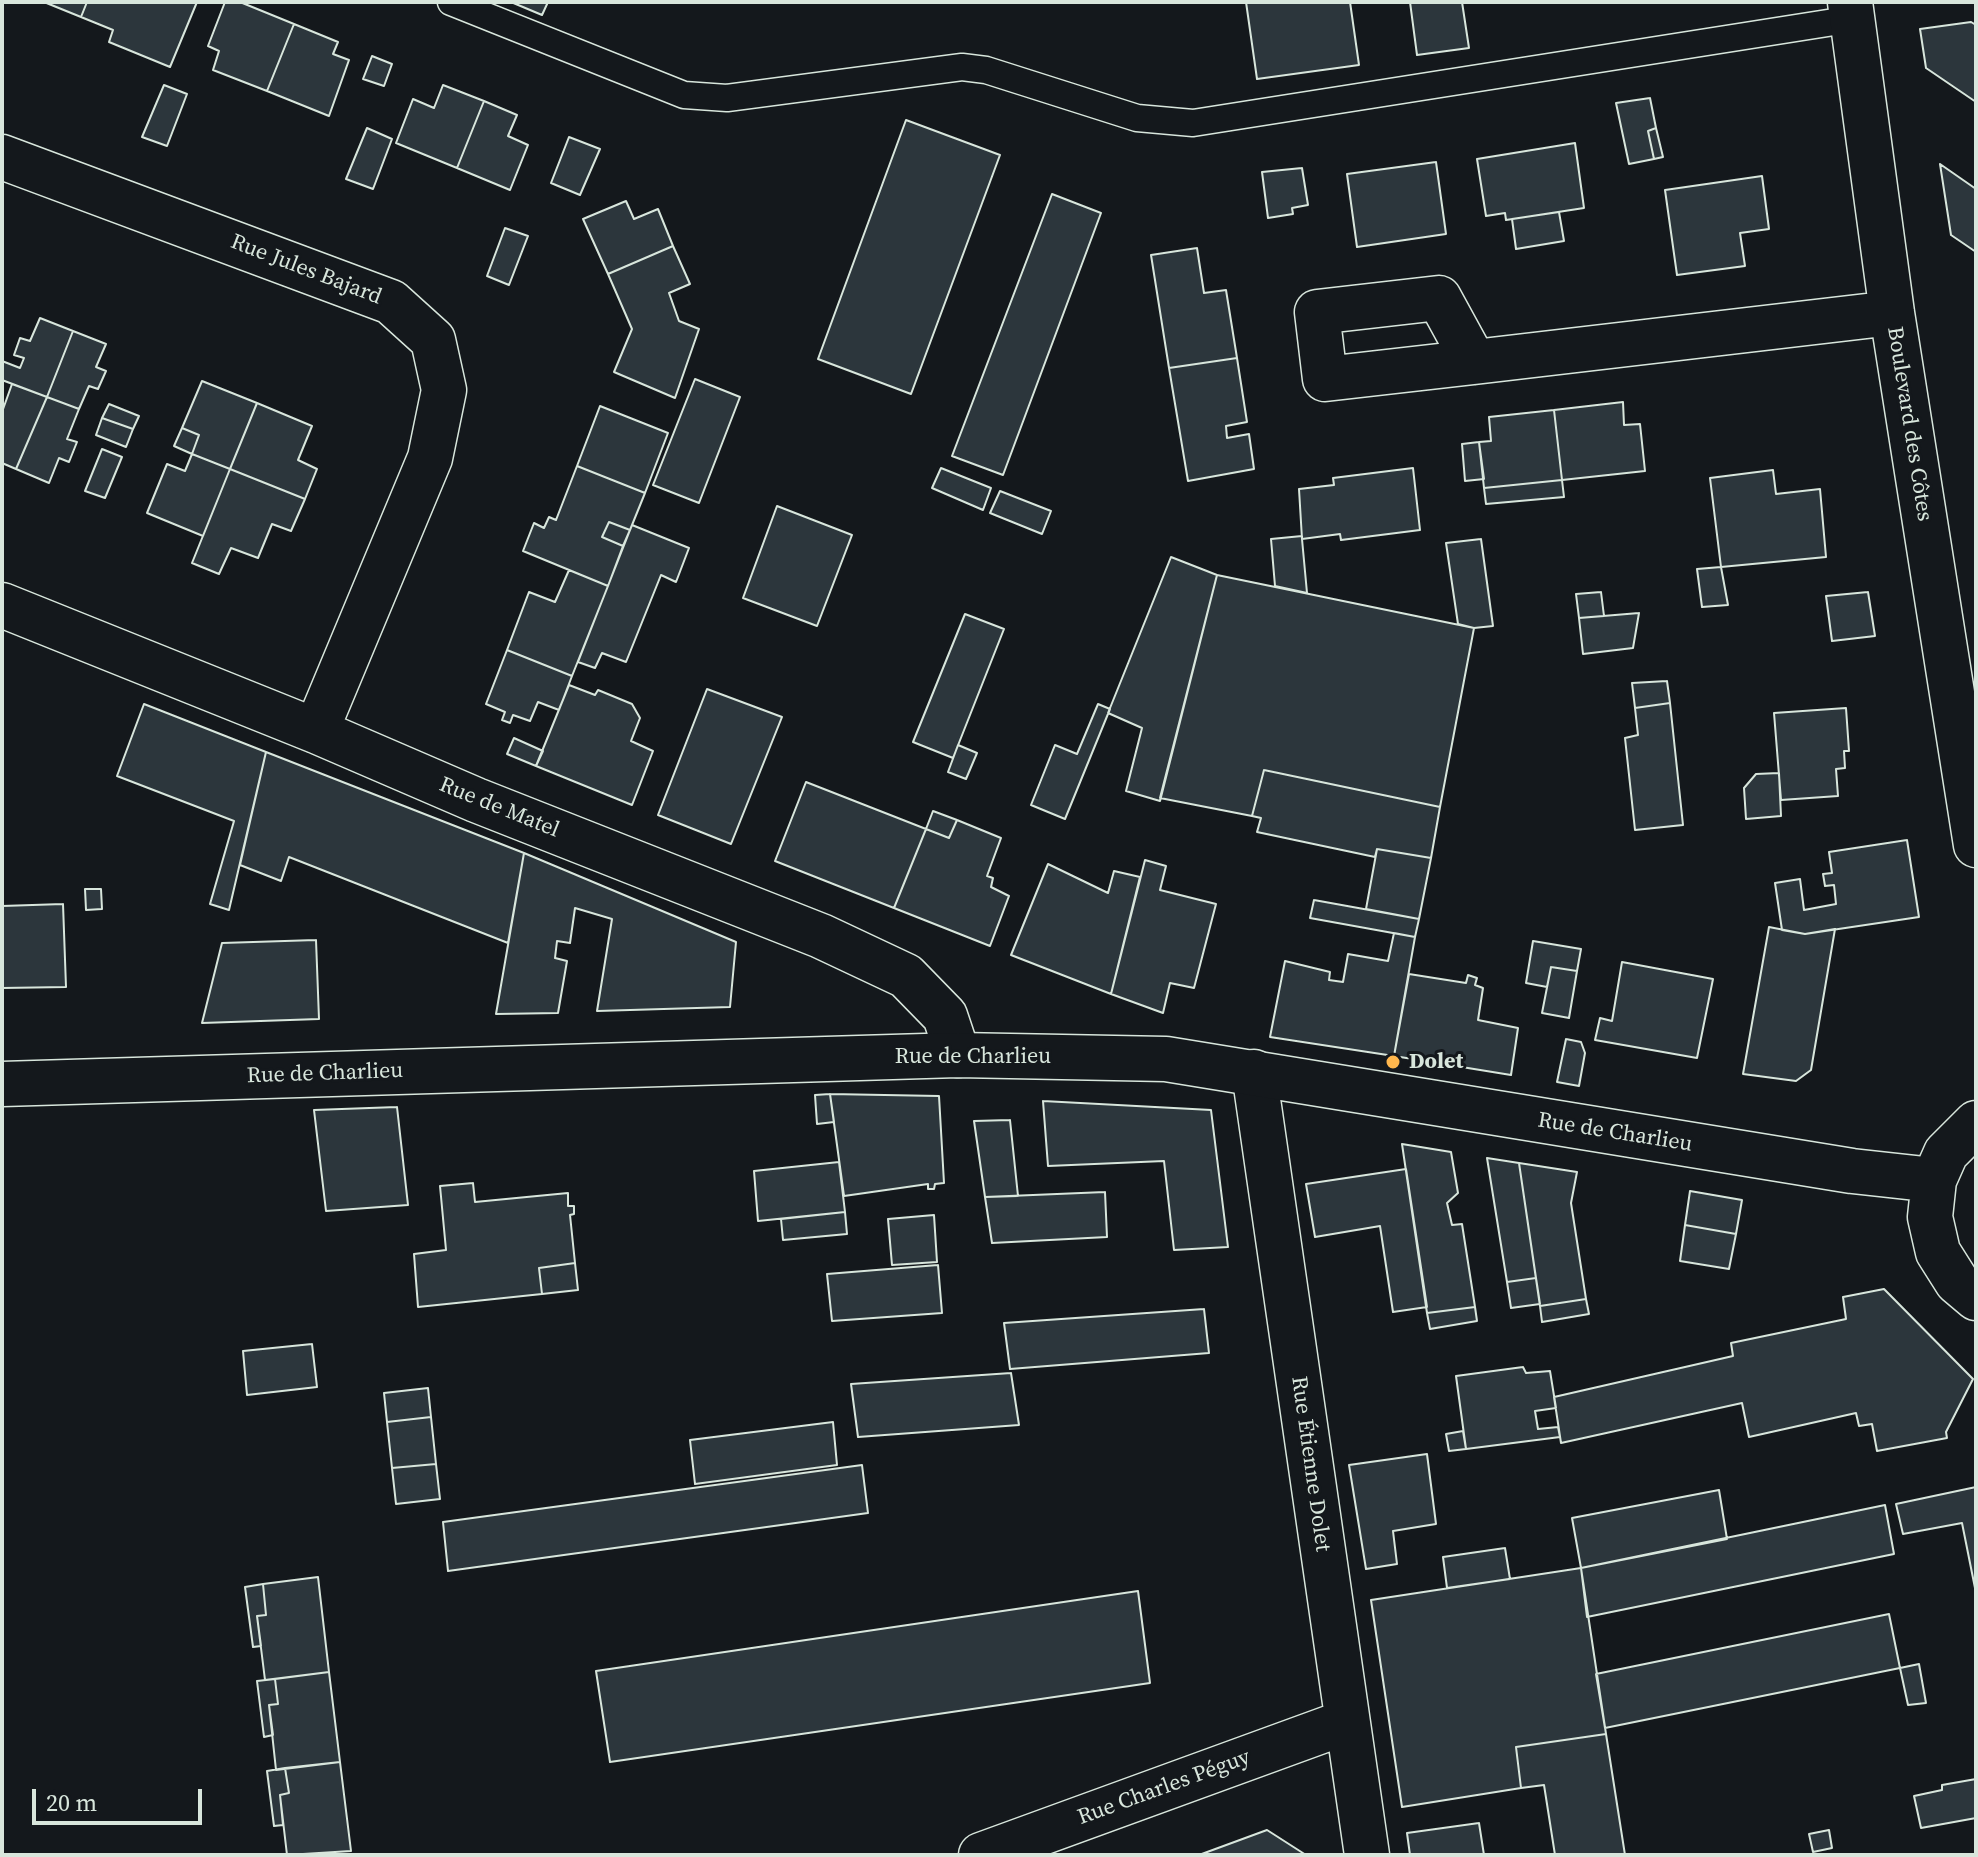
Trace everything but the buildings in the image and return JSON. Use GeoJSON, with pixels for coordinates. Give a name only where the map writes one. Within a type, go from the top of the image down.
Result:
{"type":"FeatureCollection","features":[{"type":"Feature","properties":{"kind":"street","name":"Boulevard des Côtes"},"geometry":{"type":"LineString","coordinates":[[1851,10],[1892,313],[1976,845]]}},
{"type":"Feature","properties":{"kind":"street","name":"Rue Jules Bajard"},"geometry":{"type":"LineString","coordinates":[[2,157],[391,302],[433,340],[444,390],[430,458],[316,731]]}},
{"type":"Feature","properties":{"kind":"street"},"geometry":{"type":"LineString","coordinates":[[1474,362],[1892,313]]}},
{"type":"Feature","properties":{"kind":"street","name":"Rue de Matel"},"geometry":{"type":"LineString","coordinates":[[2,605],[316,731],[476,800],[821,936],[906,976],[945,1016],[958,1055]]}},
{"type":"Feature","properties":{"kind":"street","name":"Rue de Charlieu"},"geometry":{"type":"LineString","coordinates":[[2,1084],[958,1055],[1166,1059],[1852,1171],[1934,1180]]}},
{"type":"Feature","properties":{"kind":"street","name":"Rue Étienne Dolet"},"geometry":{"type":"LineString","coordinates":[[1254,1072],[1367,1855]]}},
{"type":"Feature","properties":{"kind":"street"},"geometry":{"type":"LineString","coordinates":[[1976,1123],[1946,1153],[1934,1180],[1930,1217],[1938,1252],[1957,1282],[1976,1298]]}},
{"type":"Feature","properties":{"kind":"street","name":"Rue Charles Péguy"},"geometry":{"type":"LineString","coordinates":[[981,1855],[1346,1722]]}},
{"type":"Feature","properties":{"kind":"lane"},"geometry":{"type":"LineString","coordinates":[[451,2],[684,95],[727,98],[962,67],[986,70],[1137,118],[1193,123],[1851,10]]}},
{"type":"Feature","properties":{"kind":"place","name":"Dolet"},"geometry":{"type":"Point","coordinates":[1393,1062]}}]}
